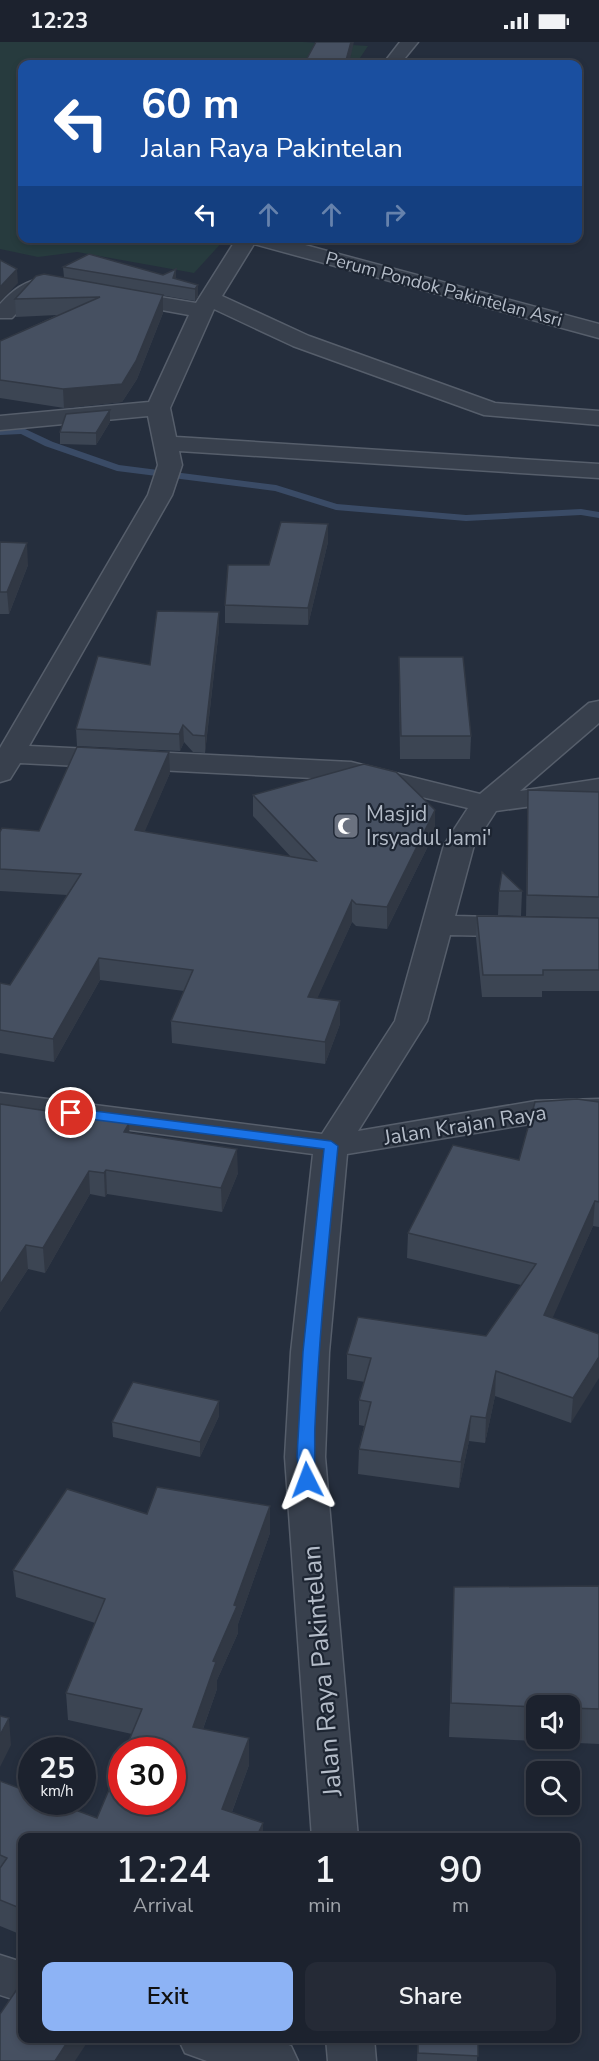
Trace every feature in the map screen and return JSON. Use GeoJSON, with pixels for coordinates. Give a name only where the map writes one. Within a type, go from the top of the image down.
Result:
{"type":"FeatureCollection","features":[{"type":"Feature","properties":{"kind":"street"},"geometry":{"type":"LineString","coordinates":[[395,60],[409,42]]}},
{"type":"Feature","properties":{"kind":"street"},"geometry":{"type":"LineString","coordinates":[[245,243],[206,305],[158,408],[168,454],[160,495],[5,764],[351,771],[486,804],[599,788]]}},
{"type":"Feature","properties":{"kind":"street","name":"Perum Pondok Pakintelan Asri"},"geometry":{"type":"LineString","coordinates":[[273,243],[599,331]]}},
{"type":"Feature","properties":{"kind":"street"},"geometry":{"type":"LineString","coordinates":[[4,313],[29,286],[36,284],[79,289]]}},
{"type":"Feature","properties":{"kind":"street"},"geometry":{"type":"LineString","coordinates":[[101,293],[206,305],[492,410],[599,418]]}},
{"type":"Feature","properties":{"kind":"street"},"geometry":{"type":"LineString","coordinates":[[0,423],[158,408]]}},
{"type":"Feature","properties":{"kind":"street"},"geometry":{"type":"LineString","coordinates":[[168,454],[599,471]]}},
{"type":"Feature","properties":{"kind":"street","name":"Jalan Raya Pakintelan"},"geometry":{"type":"LineString","coordinates":[[335,1833],[305,1457],[310,1352],[331,1146],[411,1021],[459,845],[486,804],[599,709]]}},
{"type":"Feature","properties":{"kind":"street"},"geometry":{"type":"LineString","coordinates":[[438,925],[599,929]]}},
{"type":"Feature","properties":{"kind":"street"},"geometry":{"type":"LineString","coordinates":[[0,1103],[331,1146]]}},
{"type":"Feature","properties":{"kind":"street","name":"Jalan Krajan Raya"},"geometry":{"type":"LineString","coordinates":[[331,1146],[536,1112],[599,1109]]}},
{"type":"Feature","properties":{"kind":"street"},"geometry":{"type":"LineString","coordinates":[[0,1975],[18,1981]]}},
{"type":"Feature","properties":{"kind":"street"},"geometry":{"type":"LineString","coordinates":[[218,2043],[274,2061]]}},
{"type":"Feature","properties":{"kind":"street"},"geometry":{"type":"LineString","coordinates":[[350,2043],[352,2061]]}},
{"type":"Feature","properties":{"kind":"green space"},"geometry":{"type":"Polygon","coordinates":[[[0,42],[303,42],[368,46],[359,60],[18,60],[18,243],[221,243],[194,273],[77,252],[38,257],[0,249],[0,42]]]}},
{"type":"Feature","properties":{"kind":"building"},"geometry":{"type":"Polygon","coordinates":[[[316,42],[351,42],[346,60],[306,60],[316,42]]]}},
{"type":"Feature","properties":{"kind":"building"},"geometry":{"type":"Polygon","coordinates":[[[89,254],[163,275],[176,269],[173,278],[198,285],[195,289],[63,267],[89,254]]]}},
{"type":"Feature","properties":{"kind":"building"},"geometry":{"type":"Polygon","coordinates":[[[0,260],[17,269],[0,287],[0,260]]]}},
{"type":"Feature","properties":{"kind":"building"},"geometry":{"type":"Polygon","coordinates":[[[44,274],[163,295],[136,361],[122,384],[63,389],[0,380],[0,341],[100,297],[15,299],[36,276],[44,274]]]}},
{"type":"Feature","properties":{"kind":"building"},"geometry":{"type":"Polygon","coordinates":[[[110,410],[96,433],[60,432],[66,414],[110,410]]]}},
{"type":"Feature","properties":{"kind":"building"},"geometry":{"type":"Polygon","coordinates":[[[281,522],[328,524],[308,608],[225,605],[228,565],[269,565],[281,522]]]}},
{"type":"Feature","properties":{"kind":"building"},"geometry":{"type":"Polygon","coordinates":[[[0,542],[27,543],[7,592],[0,592],[0,542]]]}},
{"type":"Feature","properties":{"kind":"building"},"geometry":{"type":"Polygon","coordinates":[[[157,611],[219,612],[205,736],[193,735],[183,725],[179,734],[76,729],[98,656],[150,665],[157,611]]]}},
{"type":"Feature","properties":{"kind":"building"},"geometry":{"type":"Polygon","coordinates":[[[399,657],[463,657],[471,736],[401,736],[399,657]]]}},
{"type":"Feature","properties":{"kind":"building"},"geometry":{"type":"Polygon","coordinates":[[[77,747],[169,752],[135,830],[316,861],[253,795],[364,764],[396,772],[435,810],[387,907],[356,904],[352,900],[308,997],[340,1001],[325,1042],[171,1021],[193,970],[99,958],[53,1039],[0,1030],[0,983],[10,985],[81,874],[0,869],[0,832],[2,828],[39,831],[77,747]]]}},
{"type":"Feature","properties":{"kind":"building"},"geometry":{"type":"Polygon","coordinates":[[[528,790],[599,792],[599,897],[527,895],[528,790]]]}},
{"type":"Feature","properties":{"kind":"building"},"geometry":{"type":"Polygon","coordinates":[[[502,872],[522,891],[499,891],[502,872]]]}},
{"type":"Feature","properties":{"kind":"building"},"geometry":{"type":"Polygon","coordinates":[[[477,916],[599,918],[599,970],[543,970],[543,975],[483,975],[477,916]]]}},
{"type":"Feature","properties":{"kind":"building"},"geometry":{"type":"Polygon","coordinates":[[[577,1099],[599,1102],[599,1202],[595,1201],[544,1315],[599,1334],[599,1357],[573,1398],[496,1371],[486,1418],[471,1416],[461,1462],[359,1449],[371,1402],[359,1400],[371,1358],[347,1354],[358,1317],[486,1336],[536,1264],[408,1233],[453,1145],[519,1160],[535,1102],[577,1099]]]}},
{"type":"Feature","properties":{"kind":"building"},"geometry":{"type":"Polygon","coordinates":[[[0,1104],[129,1123],[124,1132],[237,1149],[221,1188],[106,1170],[104,1173],[89,1171],[43,1248],[26,1245],[0,1285],[0,1104]]]}},
{"type":"Feature","properties":{"kind":"building"},"geometry":{"type":"Polygon","coordinates":[[[133,1382],[219,1401],[200,1442],[112,1422],[133,1382]]]}},
{"type":"Feature","properties":{"kind":"building"},"geometry":{"type":"Polygon","coordinates":[[[157,1487],[270,1506],[234,1605],[237,1606],[213,1661],[216,1662],[193,1727],[249,1738],[222,1809],[263,1823],[258,1833],[18,1833],[18,1907],[0,1900],[0,1868],[7,1858],[0,1855],[0,1781],[18,1788],[18,1815],[89,1815],[97,1818],[108,1792],[108,1815],[186,1815],[186,1737],[130,1737],[142,1709],[66,1693],[105,1599],[13,1570],[67,1489],[147,1514],[157,1487]]]}},
{"type":"Feature","properties":{"kind":"building"},"geometry":{"type":"Polygon","coordinates":[[[599,1586],[599,1709],[580,1708],[580,1695],[526,1695],[526,1706],[451,1703],[454,1587],[599,1586]]]}},
{"type":"Feature","properties":{"kind":"building"},"geometry":{"type":"Polygon","coordinates":[[[0,1716],[9,1718],[0,1735],[0,1716]]]}},
{"type":"Feature","properties":{"kind":"building"},"geometry":{"type":"Polygon","coordinates":[[[18,1988],[18,2043],[67,2043],[55,2061],[0,2061],[0,2014],[18,1988]]]}},
{"type":"Feature","properties":{"kind":"building"},"geometry":{"type":"Polygon","coordinates":[[[418,2043],[478,2043],[478,2056],[418,2053],[418,2043]]]}},
{"type":"Feature","properties":{"kind":"waterway"},"geometry":{"type":"LineString","coordinates":[[0,432],[23,431],[49,444],[117,468],[276,488],[336,507],[466,518],[581,512],[599,515]]}},
{"type":"Feature","properties":{"kind":"place","name":"Masjid Irsyadul Jami'"},"geometry":{"type":"Point","coordinates":[346,826]}},
{"type":"Feature","properties":{"kind":"route"},"geometry":{"type":"LineString","coordinates":[[71,1113],[331,1146],[310,1352],[305,1457],[307,1480]]}}]}
